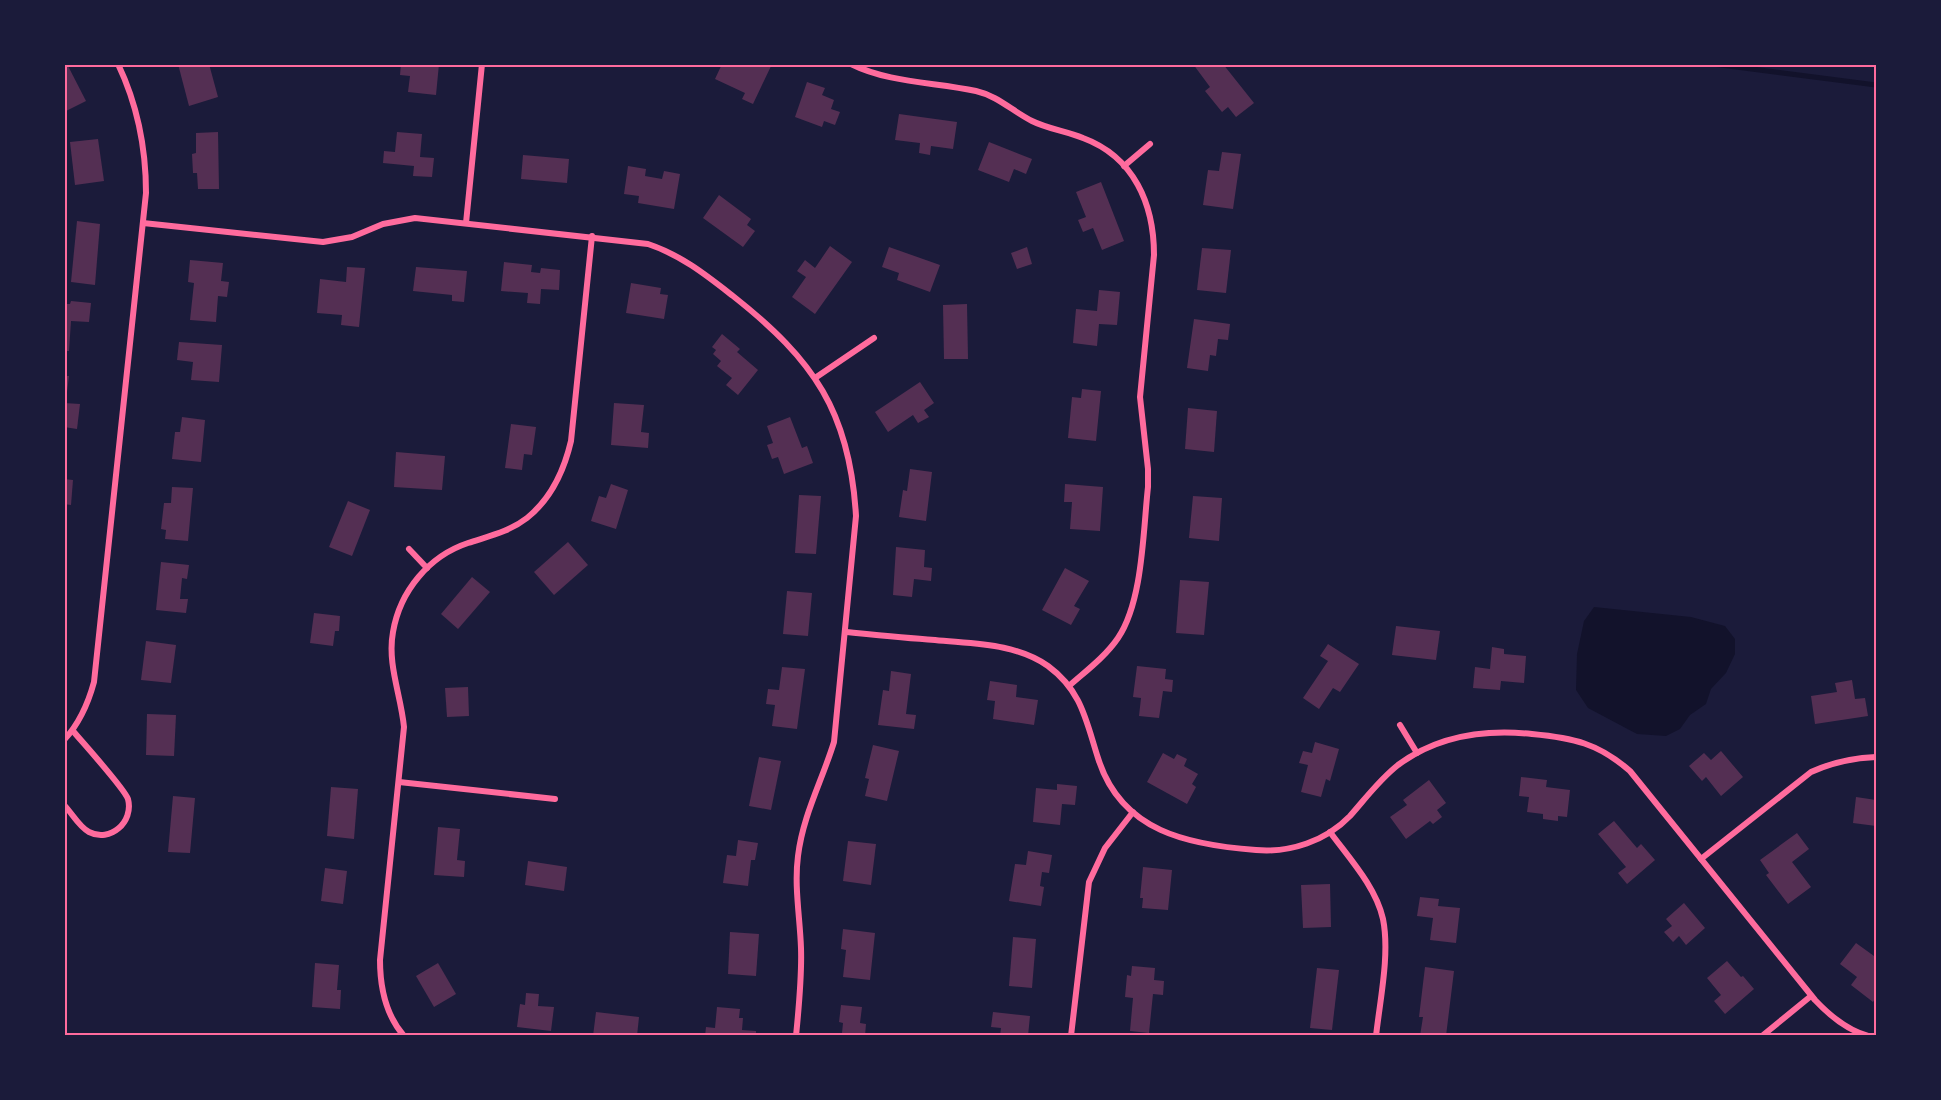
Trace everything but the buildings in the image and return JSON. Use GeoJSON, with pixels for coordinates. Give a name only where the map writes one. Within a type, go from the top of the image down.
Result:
{"type":"FeatureCollection","features":[{"type":"Feature","properties":{"kind":"street"},"geometry":{"type":"LineString","coordinates":[[64,740],[73,731],[88,702],[94,682],[146,193],[146,162],[142,132],[131,95],[118,64]]}},
{"type":"Feature","properties":{"kind":"street"},"geometry":{"type":"LineString","coordinates":[[466,223],[482,64]]}},
{"type":"Feature","properties":{"kind":"street"},"geometry":{"type":"LineString","coordinates":[[851,64],[872,73],[977,91],[996,98],[1031,121],[1094,143],[1112,154],[1124,166],[1143,194],[1151,214],[1154,255],[1140,397],[1148,487],[1136,593],[1129,619],[1119,638],[1106,654],[1069,687]]}},
{"type":"Feature","properties":{"kind":"street"},"geometry":{"type":"LineString","coordinates":[[1124,166],[1150,144]]}},
{"type":"Feature","properties":{"kind":"street"},"geometry":{"type":"LineString","coordinates":[[143,223],[323,242],[352,237],[395,220],[415,218],[648,244],[675,254],[695,266],[784,339],[815,378],[840,427],[855,486],[856,516],[834,742],[827,767],[802,828],[796,869],[801,950],[796,1035]]}},
{"type":"Feature","properties":{"kind":"street"},"geometry":{"type":"LineString","coordinates":[[404,1035],[392,1018],[384,1000],[380,980],[380,960],[404,727],[402,705],[392,664],[392,633],[405,595],[427,568],[448,552],[467,543],[499,534],[526,519],[554,489],[566,465],[571,441],[592,236]]}},
{"type":"Feature","properties":{"kind":"street"},"geometry":{"type":"LineString","coordinates":[[815,378],[874,338]]}},
{"type":"Feature","properties":{"kind":"street"},"geometry":{"type":"LineString","coordinates":[[409,549],[427,568]]}},
{"type":"Feature","properties":{"kind":"street"},"geometry":{"type":"LineString","coordinates":[[846,632],[991,645],[1029,655],[1047,666],[1069,687],[1086,716],[1098,761],[1120,799],[1153,827],[1173,837],[1194,843],[1278,851],[1298,847],[1330,832],[1350,815],[1378,782],[1417,753],[1459,737],[1485,732],[1511,732],[1577,740],[1597,747],[1630,771],[1811,996],[1844,1025],[1868,1035]]}},
{"type":"Feature","properties":{"kind":"street"},"geometry":{"type":"LineString","coordinates":[[1400,725],[1417,753]]}},
{"type":"Feature","properties":{"kind":"street"},"geometry":{"type":"LineString","coordinates":[[64,805],[85,830],[98,835],[113,833],[121,827],[127,819],[129,809],[125,795],[73,731]]}},
{"type":"Feature","properties":{"kind":"street"},"geometry":{"type":"LineString","coordinates":[[1701,859],[1811,772],[1851,758],[1876,757]]}},
{"type":"Feature","properties":{"kind":"street"},"geometry":{"type":"LineString","coordinates":[[399,782],[555,799]]}},
{"type":"Feature","properties":{"kind":"street"},"geometry":{"type":"LineString","coordinates":[[1071,1035],[1089,882],[1105,848],[1133,812]]}},
{"type":"Feature","properties":{"kind":"street"},"geometry":{"type":"LineString","coordinates":[[1330,832],[1368,885],[1383,919],[1384,968],[1377,1035]]}},
{"type":"Feature","properties":{"kind":"street"},"geometry":{"type":"LineString","coordinates":[[1762,1035],[1811,996]]}},
{"type":"Feature","properties":{"kind":"shaded area"},"geometry":{"type":"Polygon","coordinates":[[[1594,607],[1691,617],[1725,626],[1735,639],[1735,654],[1726,673],[1711,689],[1706,704],[1690,715],[1680,729],[1666,736],[1637,734],[1588,708],[1576,690],[1577,654],[1584,621],[1594,607]]]}},
{"type":"Feature","properties":{"kind":"waterway"},"geometry":{"type":"LineString","coordinates":[[1713,64],[1876,85]]}}]}
